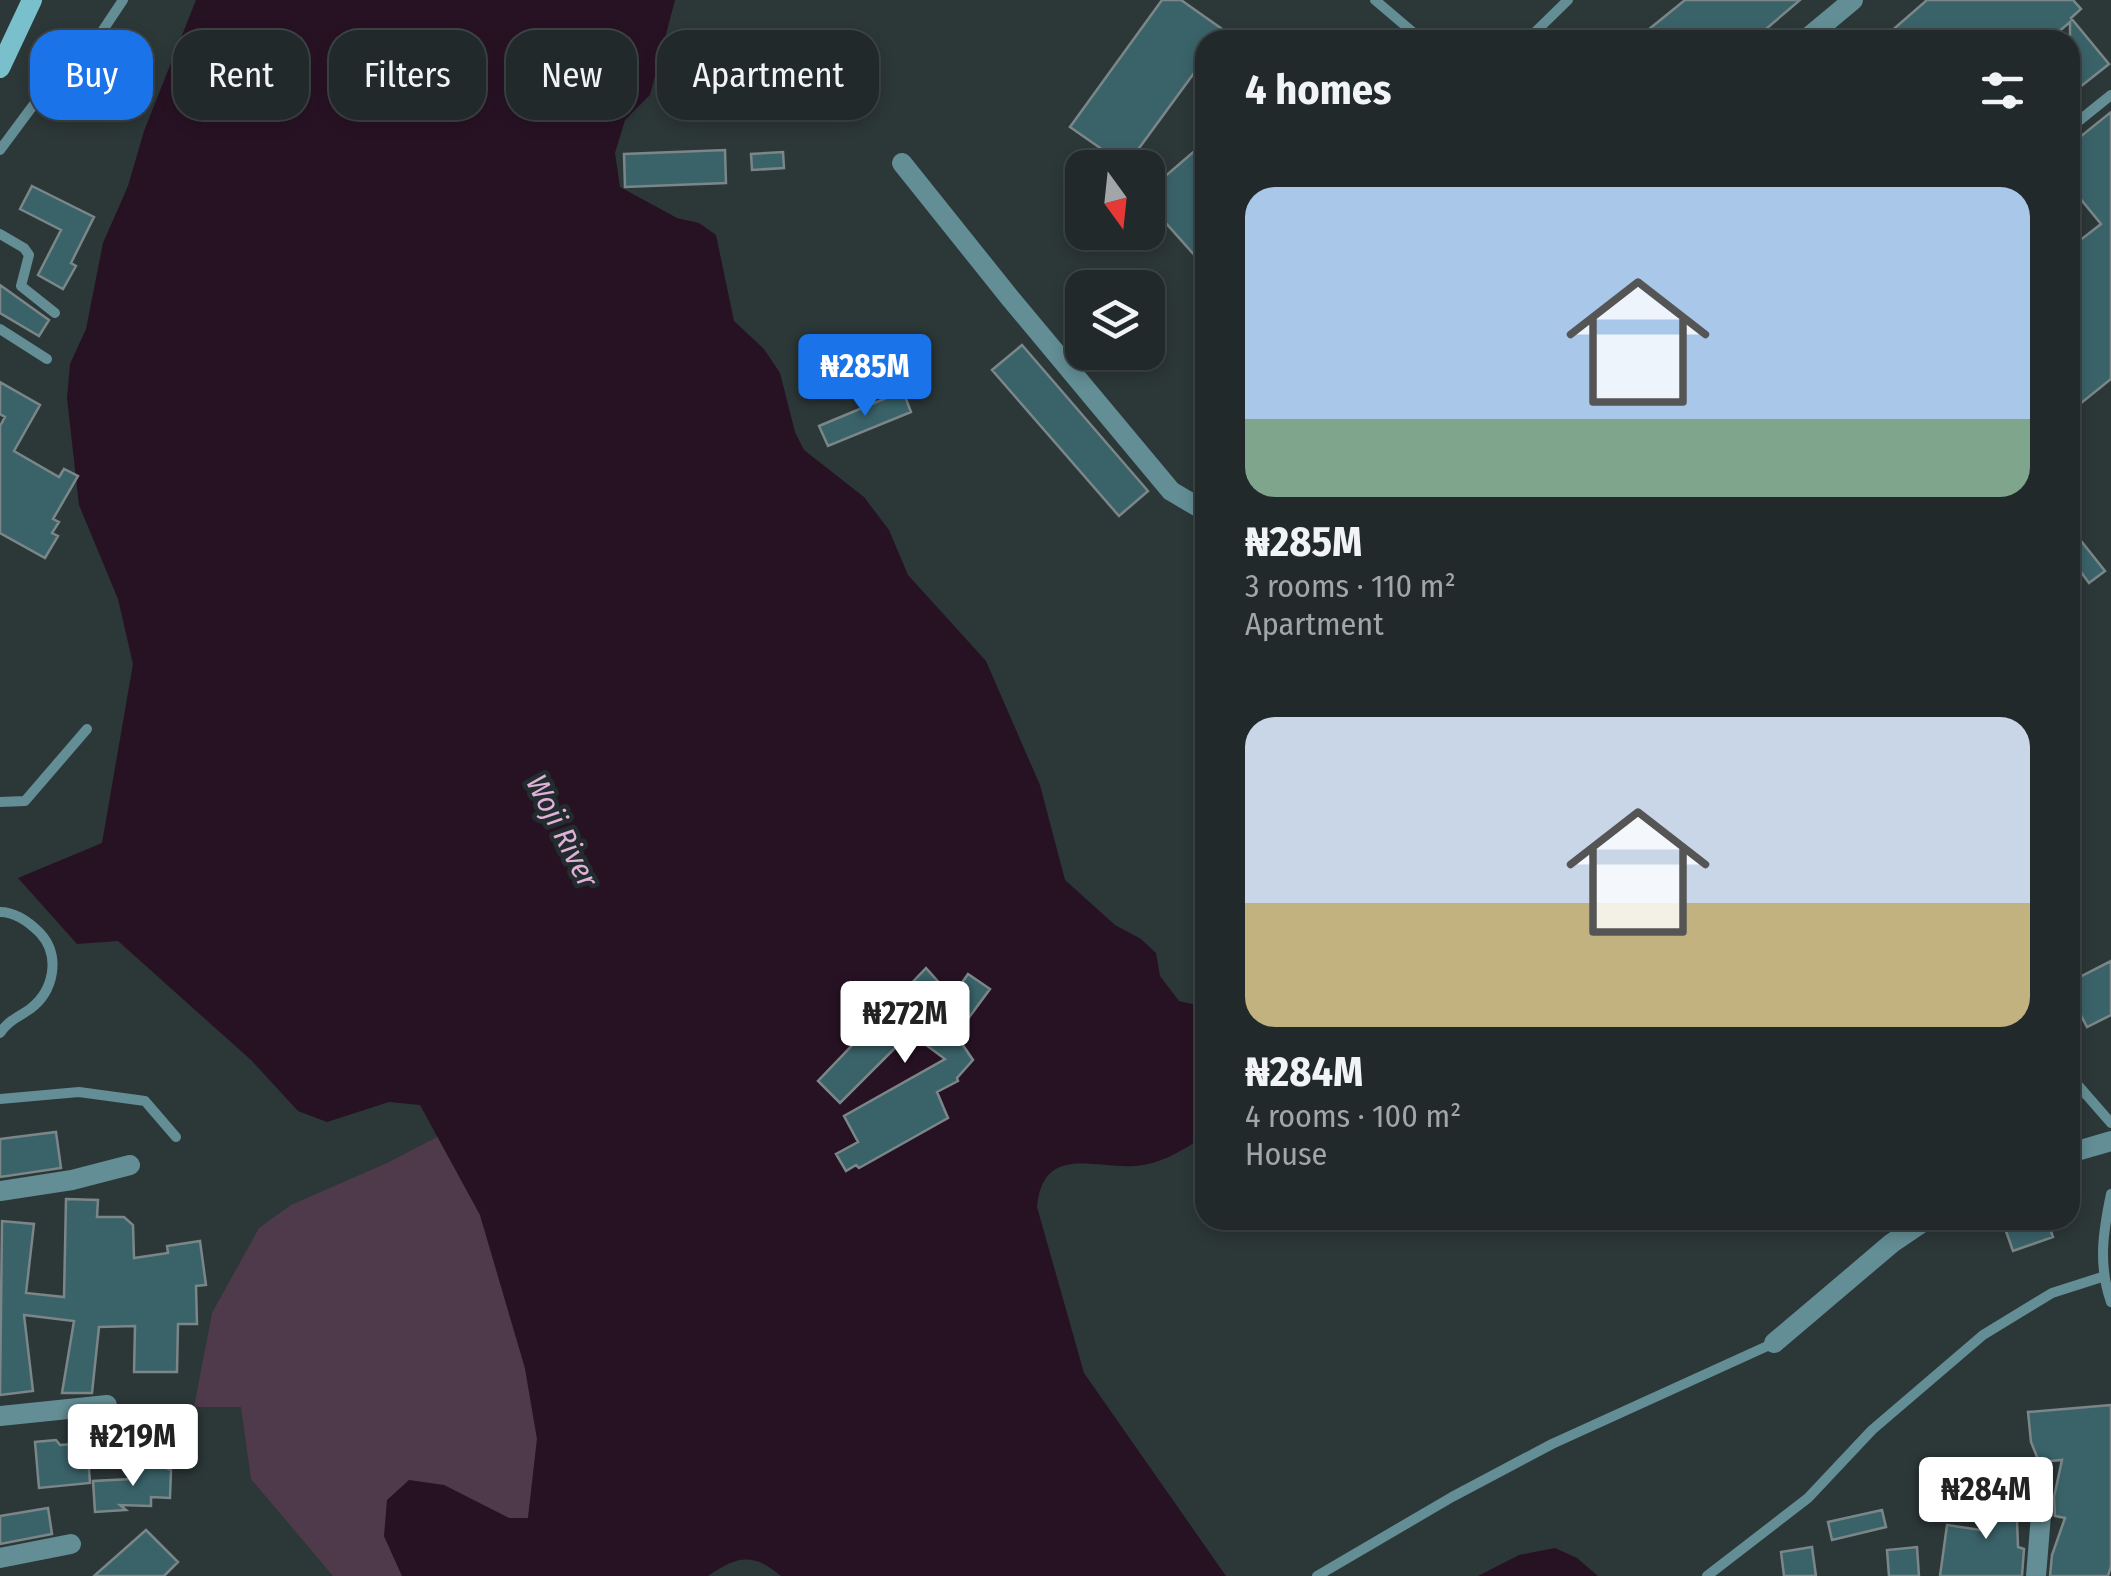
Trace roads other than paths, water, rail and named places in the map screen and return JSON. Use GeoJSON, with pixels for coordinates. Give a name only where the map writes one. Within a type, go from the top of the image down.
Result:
{"type":"FeatureCollection","features":[{"type":"Feature","properties":{"kind":"main road"},"geometry":{"type":"LineString","coordinates":[[0,68],[32,0]]}},
{"type":"Feature","properties":{"kind":"street"},"geometry":{"type":"LineString","coordinates":[[1817,30],[1853,0]]}},
{"type":"Feature","properties":{"kind":"street"},"geometry":{"type":"LineString","coordinates":[[902,163],[1170,491],[1195,505]]}},
{"type":"Feature","properties":{"kind":"street"},"geometry":{"type":"LineString","coordinates":[[2080,1150],[2111,1140]]}},
{"type":"Feature","properties":{"kind":"street"},"geometry":{"type":"LineString","coordinates":[[0,1191],[130,1166]]}},
{"type":"Feature","properties":{"kind":"street"},"geometry":{"type":"LineString","coordinates":[[1774,1343],[1911,1230]]}},
{"type":"Feature","properties":{"kind":"street"},"geometry":{"type":"LineString","coordinates":[[0,1416],[107,1405]]}},
{"type":"Feature","properties":{"kind":"street"},"geometry":{"type":"LineString","coordinates":[[2036,1576],[2042,1503]]}},
{"type":"Feature","properties":{"kind":"street"},"geometry":{"type":"LineString","coordinates":[[0,1558],[71,1544]]}},
{"type":"Feature","properties":{"kind":"lane"},"geometry":{"type":"LineString","coordinates":[[0,150],[42,92],[92,45],[123,0]]}},
{"type":"Feature","properties":{"kind":"lane"},"geometry":{"type":"LineString","coordinates":[[1375,0],[1410,30]]}},
{"type":"Feature","properties":{"kind":"lane"},"geometry":{"type":"LineString","coordinates":[[1537,30],[1568,0]]}},
{"type":"Feature","properties":{"kind":"lane"},"geometry":{"type":"LineString","coordinates":[[2080,120],[2111,96]]}},
{"type":"Feature","properties":{"kind":"lane"},"geometry":{"type":"LineString","coordinates":[[0,234],[29,255],[21,286],[55,313]]}},
{"type":"Feature","properties":{"kind":"lane"},"geometry":{"type":"LineString","coordinates":[[0,328],[47,359]]}},
{"type":"Feature","properties":{"kind":"lane"},"geometry":{"type":"LineString","coordinates":[[0,802],[24,801],[87,730]]}},
{"type":"Feature","properties":{"kind":"lane"},"geometry":{"type":"LineString","coordinates":[[0,912],[7,911],[33,925],[50,944],[53,963],[52,981],[33,1007],[9,1020],[0,1033]]}},
{"type":"Feature","properties":{"kind":"lane"},"geometry":{"type":"LineString","coordinates":[[2080,1087],[2111,1123]]}},
{"type":"Feature","properties":{"kind":"lane"},"geometry":{"type":"LineString","coordinates":[[0,1098],[78,1092],[145,1101],[176,1137]]}},
{"type":"Feature","properties":{"kind":"lane"},"geometry":{"type":"LineString","coordinates":[[2111,1194],[2104,1223],[2102,1276],[2111,1302]]}},
{"type":"Feature","properties":{"kind":"lane"},"geometry":{"type":"LineString","coordinates":[[1708,1576],[1808,1498],[1872,1430],[1983,1336],[2052,1293],[2102,1276]]}},
{"type":"Feature","properties":{"kind":"lane"},"geometry":{"type":"LineString","coordinates":[[1317,1576],[1552,1444],[1774,1343]]}},
{"type":"Feature","properties":{"kind":"water","name":"Woji River"},"geometry":{"type":"Polygon","coordinates":[[[196,0],[675,0],[667,30],[657,30],[657,68],[650,95],[637,108],[637,30],[506,30],[506,120],[625,120],[615,153],[620,187],[677,218],[699,223],[716,235],[734,321],[764,349],[780,373],[795,432],[804,450],[864,497],[889,530],[908,575],[986,661],[1040,785],[1065,880],[1115,925],[1141,939],[1156,953],[1160,976],[1179,1001],[1195,1005],[1195,1142],[1145,1165],[1060,1167],[1049,1174],[1041,1187],[1037,1207],[1084,1373],[1226,1576],[781,1576],[762,1563],[745,1560],[728,1564],[708,1576],[402,1576],[384,1536],[387,1500],[409,1480],[444,1485],[509,1518],[528,1518],[537,1439],[525,1368],[480,1215],[420,1105],[389,1102],[327,1122],[298,1111],[251,1060],[118,941],[77,944],[18,878],[102,843],[133,664],[118,599],[79,505],[67,398],[70,364],[86,329],[103,243],[128,186],[144,131],[148,120],[153,120],[153,108],[173,58],[173,120],[309,120],[309,30],[184,30],[196,0]]]}},
{"type":"Feature","properties":{"kind":"water"},"geometry":{"type":"Polygon","coordinates":[[[1555,1548],[1577,1558],[1598,1576],[1478,1576],[1519,1555],[1555,1548]]]}}]}
